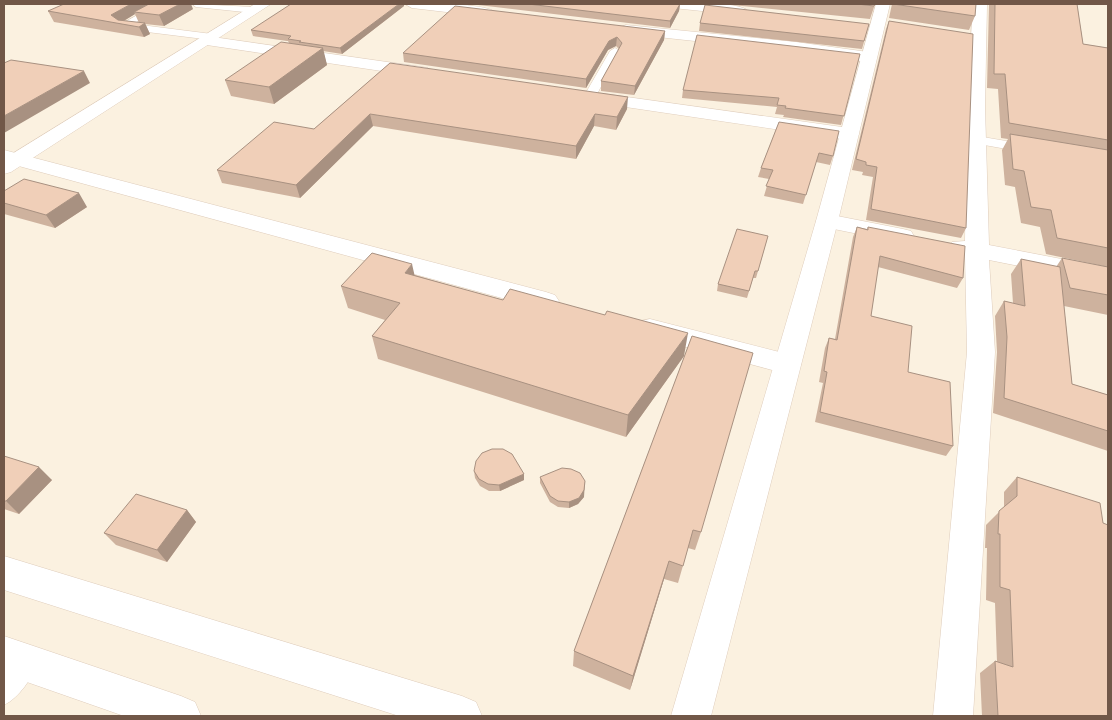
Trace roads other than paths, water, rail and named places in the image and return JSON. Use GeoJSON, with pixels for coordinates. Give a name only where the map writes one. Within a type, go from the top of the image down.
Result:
{"type":"FeatureCollection","features":[{"type":"Feature","properties":{"kind":"street"},"geometry":{"type":"LineString","coordinates":[[412,4],[505,15]]}},
{"type":"Feature","properties":{"kind":"street"},"geometry":{"type":"LineString","coordinates":[[679,4],[760,13]]}},
{"type":"Feature","properties":{"kind":"street"},"geometry":{"type":"LineString","coordinates":[[691,716],[827,221],[868,57],[874,24],[883,4]]}},
{"type":"Feature","properties":{"kind":"street"},"geometry":{"type":"LineString","coordinates":[[953,716],[981,352],[976,250],[976,140],[970,36],[980,4]]}},
{"type":"Feature","properties":{"kind":"street"},"geometry":{"type":"LineString","coordinates":[[8,161],[259,7]]}},
{"type":"Feature","properties":{"kind":"street"},"geometry":{"type":"LineString","coordinates":[[874,24],[896,25]]}},
{"type":"Feature","properties":{"kind":"street"},"geometry":{"type":"LineString","coordinates":[[611,28],[796,46],[868,57]]}},
{"type":"Feature","properties":{"kind":"street"},"geometry":{"type":"LineString","coordinates":[[209,39],[442,75]]}},
{"type":"Feature","properties":{"kind":"street"},"geometry":{"type":"LineString","coordinates":[[570,94],[849,134]]}},
{"type":"Feature","properties":{"kind":"street"},"geometry":{"type":"LineString","coordinates":[[8,161],[568,307]]}},
{"type":"Feature","properties":{"kind":"street"},"geometry":{"type":"LineString","coordinates":[[827,221],[1108,276]]}},
{"type":"Feature","properties":{"kind":"street"},"geometry":{"type":"LineString","coordinates":[[626,322],[788,364]]}},
{"type":"Feature","properties":{"kind":"street"},"geometry":{"type":"LineString","coordinates":[[4,573],[462,716]]}},
{"type":"Feature","properties":{"kind":"street"},"geometry":{"type":"LineString","coordinates":[[11,670],[181,716]]}},
{"type":"Feature","properties":{"kind":"lane"},"geometry":{"type":"LineString","coordinates":[[163,4],[124,26],[209,39]]}},
{"type":"Feature","properties":{"kind":"lane"},"geometry":{"type":"LineString","coordinates":[[196,4],[259,7]]}},
{"type":"Feature","properties":{"kind":"lane"},"geometry":{"type":"LineString","coordinates":[[590,96],[615,51]]}},
{"type":"Feature","properties":{"kind":"lane"},"geometry":{"type":"LineString","coordinates":[[976,140],[1042,151]]}}]}
